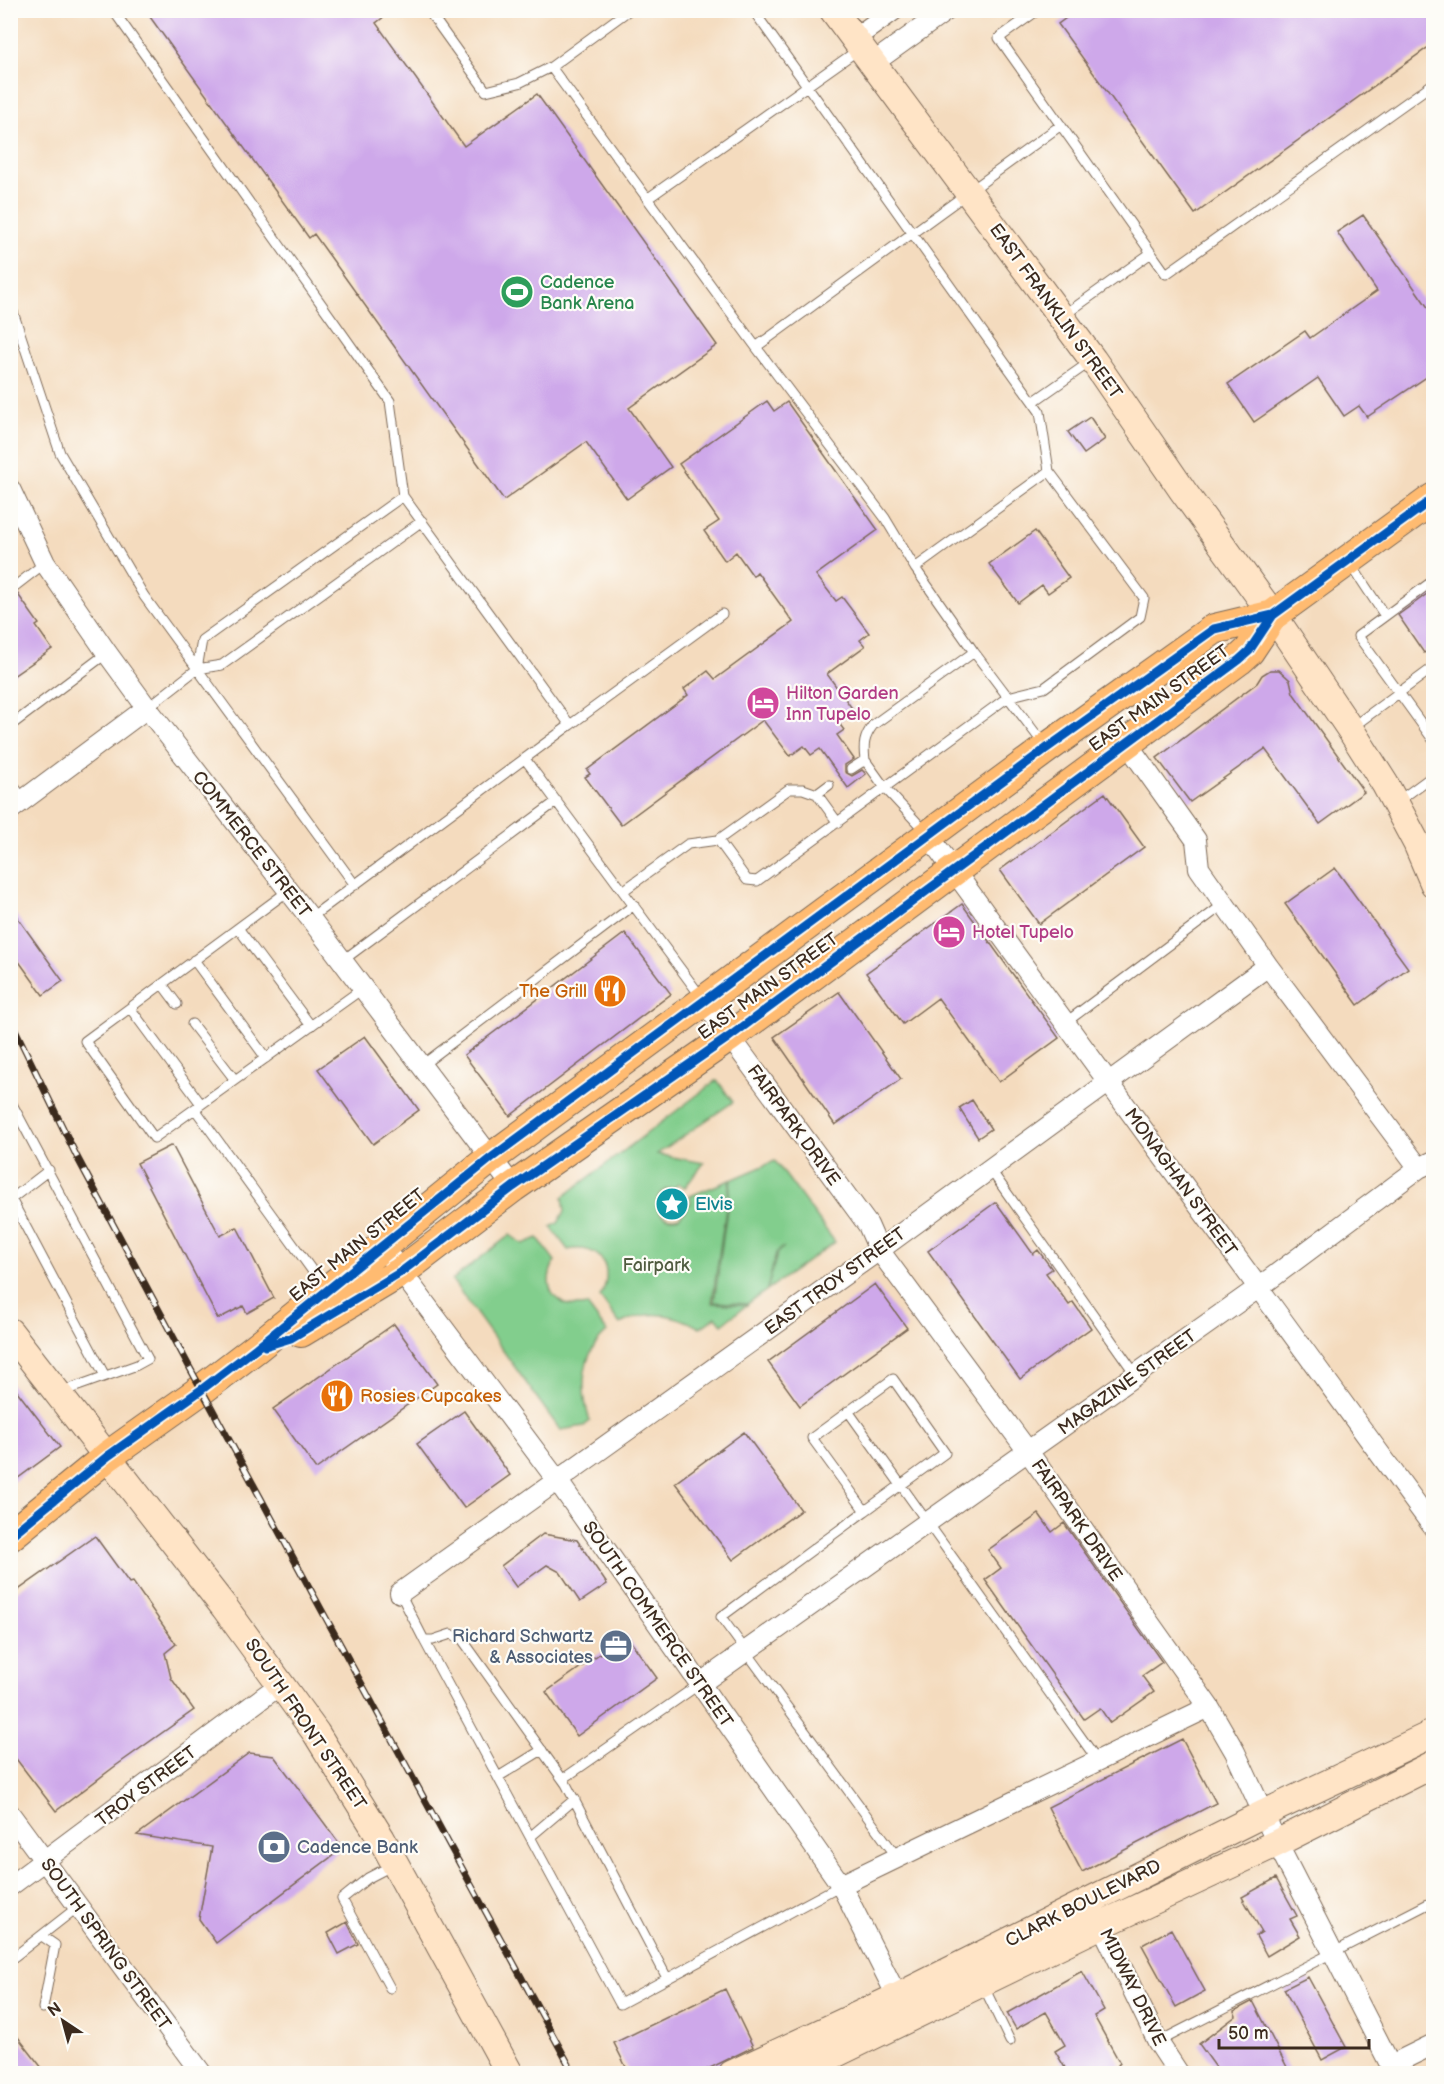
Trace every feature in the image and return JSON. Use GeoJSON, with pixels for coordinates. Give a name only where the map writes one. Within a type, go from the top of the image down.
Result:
{"type":"FeatureCollection","features":[{"type":"Feature","properties":{"kind":"main road","name":"EAST MAIN STREET"},"geometry":{"type":"LineString","coordinates":[[256,1348],[291,1338],[401,1272],[513,1187],[729,1036],[1249,651],[1273,615],[1432,500]]}},
{"type":"Feature","properties":{"kind":"main road","name":"EAST MAIN STREET"},"geometry":{"type":"LineString","coordinates":[[10,1536],[108,1456],[256,1348],[491,1158],[1047,748],[1214,629],[1273,615]]}},
{"type":"Feature","properties":{"kind":"street","name":"EAST FRANKLIN STREET"},"geometry":{"type":"LineString","coordinates":[[833,10],[1062,317],[1273,615],[1350,729],[1395,803],[1417,844],[1434,884]]}},
{"type":"Feature","properties":{"kind":"street"},"geometry":{"type":"LineString","coordinates":[[863,50],[894,10]]}},
{"type":"Feature","properties":{"kind":"street"},"geometry":{"type":"LineString","coordinates":[[863,50],[947,10]]}},
{"type":"Feature","properties":{"kind":"street","name":"COMMERCE STREET"},"geometry":{"type":"LineString","coordinates":[[12,498],[45,563],[106,653],[513,1187]]}},
{"type":"Feature","properties":{"kind":"street"},"geometry":{"type":"LineString","coordinates":[[17,805],[147,708]]}},
{"type":"Feature","properties":{"kind":"street"},"geometry":{"type":"LineString","coordinates":[[1126,742],[1196,840],[1199,868],[1224,904],[1268,966],[1426,1165]]}},
{"type":"Feature","properties":{"kind":"street","name":"MONAGHAN STREET"},"geometry":{"type":"LineString","coordinates":[[928,835],[1434,1528]]}},
{"type":"Feature","properties":{"kind":"street","name":"EAST TROY STREET"},"geometry":{"type":"LineString","coordinates":[[400,1593],[879,1250],[1268,966]]}},
{"type":"Feature","properties":{"kind":"street","name":"FAIRPARK DRIVE"},"geometry":{"type":"LineString","coordinates":[[704,1000],[868,1225],[879,1250],[1027,1450],[1209,1707],[1235,1752],[1277,1843],[1393,2069]]}},
{"type":"Feature","properties":{"kind":"street","name":"MAGAZINE STREET"},"geometry":{"type":"LineString","coordinates":[[701,1683],[1027,1450],[1051,1436],[1426,1165]]}},
{"type":"Feature","properties":{"kind":"street","name":"SOUTH COMMERCE STREET"},"geometry":{"type":"LineString","coordinates":[[382,1246],[557,1480],[841,1885],[903,2008]]}},
{"type":"Feature","properties":{"kind":"street","name":"SOUTH FRONT STREET"},"geometry":{"type":"LineString","coordinates":[[10,1332],[108,1456],[281,1684],[334,1759],[395,1864],[510,2073]]}},
{"type":"Feature","properties":{"kind":"street","name":"TROY STREET"},"geometry":{"type":"LineString","coordinates":[[10,1886],[281,1684]]}},
{"type":"Feature","properties":{"kind":"street"},"geometry":{"type":"LineString","coordinates":[[841,1885],[1209,1707]]}},
{"type":"Feature","properties":{"kind":"street","name":"CLARK BOULEVARD"},"geometry":{"type":"LineString","coordinates":[[794,2073],[1089,1900],[1434,1733]]}},
{"type":"Feature","properties":{"kind":"street","name":"CLARK BOULEVARD"},"geometry":{"type":"LineString","coordinates":[[732,2073],[903,2008],[981,1983],[1277,1843],[1434,1764]]}},
{"type":"Feature","properties":{"kind":"street","name":"SOUTH SPRING STREET"},"geometry":{"type":"LineString","coordinates":[[10,1814],[79,1906],[191,2070]]}},
{"type":"Feature","properties":{"kind":"street","name":"MIDWAY DRIVE"},"geometry":{"type":"LineString","coordinates":[[1089,1900],[1158,2042],[1179,2073]]}},
{"type":"Feature","properties":{"kind":"street"},"geometry":{"type":"LineString","coordinates":[[1393,2069],[1434,2044]]}},
{"type":"Feature","properties":{"kind":"lane"},"geometry":{"type":"LineString","coordinates":[[113,10],[390,401],[403,496],[570,725]]}},
{"type":"Feature","properties":{"kind":"lane"},"geometry":{"type":"LineString","coordinates":[[428,10],[486,91],[519,82],[551,67],[629,10]]}},
{"type":"Feature","properties":{"kind":"lane"},"geometry":{"type":"LineString","coordinates":[[718,840],[747,880],[757,881],[1008,697],[1044,688],[1140,617],[1144,598],[1049,471],[1040,412],[753,10]]}},
{"type":"Feature","properties":{"kind":"lane"},"geometry":{"type":"LineString","coordinates":[[1038,10],[999,38],[1166,273],[1434,83]]}},
{"type":"Feature","properties":{"kind":"lane"},"geometry":{"type":"LineString","coordinates":[[647,199],[806,86],[863,50]]}},
{"type":"Feature","properties":{"kind":"lane"},"geometry":{"type":"LineString","coordinates":[[551,67],[885,518],[915,568],[974,652],[1047,748]]}},
{"type":"Feature","properties":{"kind":"lane"},"geometry":{"type":"LineString","coordinates":[[756,346],[1061,125]]}},
{"type":"Feature","properties":{"kind":"lane"},"geometry":{"type":"LineString","coordinates":[[1062,317],[1151,253]]}},
{"type":"Feature","properties":{"kind":"lane"},"geometry":{"type":"LineString","coordinates":[[10,303],[60,453],[144,596],[355,885]]}},
{"type":"Feature","properties":{"kind":"lane"},"geometry":{"type":"LineString","coordinates":[[1033,402],[1093,360]]}},
{"type":"Feature","properties":{"kind":"lane"},"geometry":{"type":"LineString","coordinates":[[915,568],[1049,471]]}},
{"type":"Feature","properties":{"kind":"lane"},"geometry":{"type":"LineString","coordinates":[[197,669],[202,640],[403,496]]}},
{"type":"Feature","properties":{"kind":"lane"},"geometry":{"type":"LineString","coordinates":[[147,708],[197,669],[222,665],[422,521]]}},
{"type":"Feature","properties":{"kind":"lane"},"geometry":{"type":"LineString","coordinates":[[1348,560],[1385,616]]}},
{"type":"Feature","properties":{"kind":"lane"},"geometry":{"type":"LineString","coordinates":[[10,590],[45,563]]}},
{"type":"Feature","properties":{"kind":"lane"},"geometry":{"type":"LineString","coordinates":[[1434,580],[1358,636],[1434,741]]}},
{"type":"Feature","properties":{"kind":"lane"},"geometry":{"type":"LineString","coordinates":[[310,918],[722,614]]}},
{"type":"Feature","properties":{"kind":"lane"},"geometry":{"type":"LineString","coordinates":[[928,835],[885,788],[865,760],[863,748],[865,736],[873,725],[974,652]]}},
{"type":"Feature","properties":{"kind":"lane"},"geometry":{"type":"LineString","coordinates":[[10,726],[106,653]]}},
{"type":"Feature","properties":{"kind":"lane"},"geometry":{"type":"LineString","coordinates":[[1350,729],[1434,667]]}},
{"type":"Feature","properties":{"kind":"lane"},"geometry":{"type":"LineString","coordinates":[[525,759],[704,1000]]}},
{"type":"Feature","properties":{"kind":"lane"},"geometry":{"type":"LineString","coordinates":[[851,769],[865,760]]}},
{"type":"Feature","properties":{"kind":"lane"},"geometry":{"type":"LineString","coordinates":[[1395,803],[1434,775]]}},
{"type":"Feature","properties":{"kind":"lane"},"geometry":{"type":"LineString","coordinates":[[10,781],[17,805]]}},
{"type":"Feature","properties":{"kind":"lane"},"geometry":{"type":"LineString","coordinates":[[817,794],[829,785]]}},
{"type":"Feature","properties":{"kind":"lane"},"geometry":{"type":"LineString","coordinates":[[624,891],[687,844],[718,840],[789,789],[803,789],[817,794],[838,823]]}},
{"type":"Feature","properties":{"kind":"lane"},"geometry":{"type":"LineString","coordinates":[[342,962],[557,801]]}},
{"type":"Feature","properties":{"kind":"lane"},"geometry":{"type":"LineString","coordinates":[[288,891],[85,1041],[154,1138],[362,989]]}},
{"type":"Feature","properties":{"kind":"lane"},"geometry":{"type":"LineString","coordinates":[[1065,1023],[1224,904]]}},
{"type":"Feature","properties":{"kind":"lane"},"geometry":{"type":"LineString","coordinates":[[421,1066],[634,905]]}},
{"type":"Feature","properties":{"kind":"lane"},"geometry":{"type":"LineString","coordinates":[[238,928],[312,1026]]}},
{"type":"Feature","properties":{"kind":"lane"},"geometry":{"type":"LineString","coordinates":[[194,960],[266,1058]]}},
{"type":"Feature","properties":{"kind":"lane"},"geometry":{"type":"LineString","coordinates":[[162,984],[177,1004]]}},
{"type":"Feature","properties":{"kind":"lane"},"geometry":{"type":"LineString","coordinates":[[130,1008],[327,1291]]}},
{"type":"Feature","properties":{"kind":"lane"},"geometry":{"type":"LineString","coordinates":[[192,1024],[235,1080]]}},
{"type":"Feature","properties":{"kind":"lane"},"geometry":{"type":"LineString","coordinates":[[10,1101],[49,1170],[148,1359],[59,1393]]}},
{"type":"Feature","properties":{"kind":"lane"},"geometry":{"type":"LineString","coordinates":[[990,1169],[1136,1375]]}},
{"type":"Feature","properties":{"kind":"lane"},"geometry":{"type":"LineString","coordinates":[[49,1170],[11,1199],[105,1376]]}},
{"type":"Feature","properties":{"kind":"lane"},"geometry":{"type":"LineString","coordinates":[[865,1511],[812,1438],[893,1379],[945,1453],[721,1617],[897,1857]]}},
{"type":"Feature","properties":{"kind":"lane"},"geometry":{"type":"LineString","coordinates":[[848,1411],[1098,1761]]}},
{"type":"Feature","properties":{"kind":"lane"},"geometry":{"type":"LineString","coordinates":[[400,1593],[620,2004],[841,1885]]}},
{"type":"Feature","properties":{"kind":"lane"},"geometry":{"type":"LineString","coordinates":[[424,1640],[433,1640],[451,1634],[462,1639],[563,1779],[667,1978]]}},
{"type":"Feature","properties":{"kind":"lane"},"geometry":{"type":"LineString","coordinates":[[563,1779],[701,1683]]}},
{"type":"Feature","properties":{"kind":"lane"},"geometry":{"type":"LineString","coordinates":[[498,1777],[542,1750]]}},
{"type":"Feature","properties":{"kind":"lane"},"geometry":{"type":"LineString","coordinates":[[530,1837],[574,1799]]}},
{"type":"Feature","properties":{"kind":"lane"},"geometry":{"type":"LineString","coordinates":[[390,1988],[342,1899],[369,1878],[395,1864]]}},
{"type":"Feature","properties":{"kind":"lane"},"geometry":{"type":"LineString","coordinates":[[1158,2042],[1434,1900]]}},
{"type":"Feature","properties":{"kind":"lane"},"geometry":{"type":"LineString","coordinates":[[10,1960],[79,1906]]}},
{"type":"Feature","properties":{"kind":"lane"},"geometry":{"type":"LineString","coordinates":[[42,1935],[55,1945],[43,2008]]}},
{"type":"Feature","properties":{"kind":"lane"},"geometry":{"type":"LineString","coordinates":[[981,1983],[1010,2041]]}},
{"type":"Feature","properties":{"kind":"green space","name":"Fairpark"},"geometry":{"type":"Polygon","coordinates":[[[717,1080],[733,1102],[657,1154],[704,1163],[685,1187],[678,1184],[660,1194],[657,1206],[664,1216],[679,1217],[691,1203],[690,1196],[730,1180],[712,1303],[747,1305],[722,1324],[716,1317],[700,1328],[680,1319],[660,1315],[640,1316],[620,1324],[600,1297],[606,1277],[602,1261],[589,1251],[568,1250],[551,1227],[558,1223],[565,1211],[563,1197],[717,1080]]]}},
{"type":"Feature","properties":{"kind":"green space"},"geometry":{"type":"Polygon","coordinates":[[[775,1161],[835,1242],[767,1290],[747,1304],[714,1302],[731,1180],[775,1161]],[[784,1247],[776,1253],[767,1290],[777,1254],[784,1247]]]}},
{"type":"Feature","properties":{"kind":"green space"},"geometry":{"type":"Polygon","coordinates":[[[510,1235],[523,1244],[538,1238],[555,1261],[549,1280],[554,1295],[559,1301],[567,1304],[587,1305],[607,1332],[598,1341],[587,1362],[584,1385],[590,1421],[584,1426],[561,1430],[558,1427],[452,1280],[510,1235]]]}},
{"type":"Feature","properties":{"kind":"building","name":"Cadence Bank Arena"},"geometry":{"type":"Polygon","coordinates":[[[145,10],[393,10],[376,23],[464,146],[537,94],[717,345],[629,408],[671,467],[627,499],[586,442],[504,500],[314,234],[309,238],[145,10]]]}},
{"type":"Feature","properties":{"kind":"building"},"geometry":{"type":"Polygon","coordinates":[[[1077,10],[1434,10],[1434,43],[1195,214],[1058,24],[1077,10]]]}},
{"type":"Feature","properties":{"kind":"building"},"geometry":{"type":"Polygon","coordinates":[[[1363,215],[1434,316],[1434,372],[1367,417],[1359,406],[1344,416],[1318,378],[1254,422],[1228,384],[1305,331],[1310,338],[1377,291],[1337,232],[1363,215]]]}},
{"type":"Feature","properties":{"kind":"building"},"geometry":{"type":"Polygon","coordinates":[[[767,401],[774,411],[787,402],[878,530],[816,575],[836,601],[842,597],[869,633],[860,640],[865,646],[827,674],[854,711],[838,722],[844,730],[837,735],[854,759],[845,765],[845,772],[852,776],[862,770],[866,774],[848,788],[820,749],[811,755],[804,746],[790,756],[763,720],[621,825],[585,777],[590,774],[587,770],[688,695],[684,689],[708,671],[715,679],[793,622],[757,572],[753,576],[736,552],[725,561],[704,531],[719,521],[679,464],[767,401]]]}},
{"type":"Feature","properties":{"kind":"building"},"geometry":{"type":"Polygon","coordinates":[[[1090,417],[1105,439],[1084,454],[1068,432],[1090,417]]]}},
{"type":"Feature","properties":{"kind":"building"},"geometry":{"type":"Polygon","coordinates":[[[1035,531],[1069,578],[1048,593],[1042,585],[1018,603],[989,564],[1035,531]]]}},
{"type":"Feature","properties":{"kind":"building"},"geometry":{"type":"Polygon","coordinates":[[[1434,589],[1434,646],[1424,653],[1398,615],[1434,589]]]}},
{"type":"Feature","properties":{"kind":"building"},"geometry":{"type":"Polygon","coordinates":[[[17,593],[39,624],[36,626],[52,649],[10,678],[10,597],[17,593]]]}},
{"type":"Feature","properties":{"kind":"building"},"geometry":{"type":"Polygon","coordinates":[[[1270,670],[1279,670],[1290,680],[1293,693],[1364,792],[1320,824],[1265,749],[1190,802],[1157,758],[1257,683],[1262,675],[1270,670]]]}},
{"type":"Feature","properties":{"kind":"building"},"geometry":{"type":"Polygon","coordinates":[[[1105,793],[1144,847],[1039,924],[1000,870],[1105,793]]]}},
{"type":"Feature","properties":{"kind":"building"},"geometry":{"type":"Polygon","coordinates":[[[1335,868],[1408,968],[1358,1005],[1285,904],[1335,868]]]}},
{"type":"Feature","properties":{"kind":"building"},"geometry":{"type":"Polygon","coordinates":[[[962,904],[1059,1038],[999,1082],[938,998],[903,1024],[866,973],[962,904]]]}},
{"type":"Feature","properties":{"kind":"building"},"geometry":{"type":"Polygon","coordinates":[[[10,907],[63,981],[43,995],[10,949],[10,907]]]}},
{"type":"Feature","properties":{"kind":"building"},"geometry":{"type":"Polygon","coordinates":[[[625,933],[671,994],[510,1116],[464,1055],[625,933]]]}},
{"type":"Feature","properties":{"kind":"building"},"geometry":{"type":"Polygon","coordinates":[[[839,992],[901,1079],[835,1125],[774,1037],[839,992]]]}},
{"type":"Feature","properties":{"kind":"building"},"geometry":{"type":"Polygon","coordinates":[[[365,1036],[419,1110],[373,1144],[318,1069],[365,1036]]]}},
{"type":"Feature","properties":{"kind":"building"},"geometry":{"type":"Polygon","coordinates":[[[972,1100],[991,1129],[978,1138],[959,1108],[972,1100]]]}},
{"type":"Feature","properties":{"kind":"building"},"geometry":{"type":"Polygon","coordinates":[[[172,1145],[220,1236],[237,1227],[274,1298],[247,1313],[243,1306],[218,1319],[137,1163],[172,1145]]]}},
{"type":"Feature","properties":{"kind":"building"},"geometry":{"type":"Polygon","coordinates":[[[996,1202],[1033,1254],[1038,1250],[1052,1269],[1046,1273],[1069,1305],[1073,1302],[1091,1328],[1020,1379],[928,1251],[996,1202]]]}},
{"type":"Feature","properties":{"kind":"building"},"geometry":{"type":"Polygon","coordinates":[[[875,1284],[907,1328],[800,1406],[768,1362],[875,1284]]]}},
{"type":"Feature","properties":{"kind":"building"},"geometry":{"type":"Polygon","coordinates":[[[394,1324],[437,1384],[316,1469],[273,1409],[394,1324]]]}},
{"type":"Feature","properties":{"kind":"building"},"geometry":{"type":"Polygon","coordinates":[[[10,1382],[60,1447],[10,1484],[10,1382]]]}},
{"type":"Feature","properties":{"kind":"building"},"geometry":{"type":"Polygon","coordinates":[[[464,1411],[510,1475],[464,1508],[417,1444],[464,1411]]]}},
{"type":"Feature","properties":{"kind":"building"},"geometry":{"type":"Polygon","coordinates":[[[744,1432],[801,1510],[733,1560],[675,1483],[744,1432]]]}},
{"type":"Feature","properties":{"kind":"building"},"geometry":{"type":"Polygon","coordinates":[[[1039,1514],[1052,1532],[1064,1523],[1162,1662],[1142,1676],[1154,1692],[1110,1723],[1100,1708],[1084,1719],[985,1580],[1001,1568],[988,1550],[1039,1514]]]}},
{"type":"Feature","properties":{"kind":"building"},"geometry":{"type":"Polygon","coordinates":[[[543,1534],[577,1540],[607,1584],[580,1602],[560,1572],[547,1565],[516,1587],[501,1566],[543,1534]]]}},
{"type":"Feature","properties":{"kind":"building"},"geometry":{"type":"Polygon","coordinates":[[[95,1536],[129,1583],[133,1582],[176,1644],[165,1653],[171,1678],[194,1710],[56,1811],[10,1751],[10,1596],[95,1536]]]}},
{"type":"Feature","properties":{"kind":"building"},"geometry":{"type":"Polygon","coordinates":[[[626,1635],[657,1678],[577,1736],[546,1692],[626,1635]]]}},
{"type":"Feature","properties":{"kind":"building"},"geometry":{"type":"Polygon","coordinates":[[[1182,1739],[1216,1803],[1082,1872],[1048,1807],[1182,1739]]]}},
{"type":"Feature","properties":{"kind":"building","name":"Cadence Bank"},"geometry":{"type":"Polygon","coordinates":[[[249,1753],[274,1756],[343,1848],[216,1943],[199,1919],[212,1847],[137,1835],[249,1753]]]}},
{"type":"Feature","properties":{"kind":"building"},"geometry":{"type":"Polygon","coordinates":[[[1276,1878],[1297,1916],[1290,1919],[1300,1936],[1267,1956],[1256,1936],[1262,1932],[1242,1897],[1276,1878]]]}},
{"type":"Feature","properties":{"kind":"building"},"geometry":{"type":"Polygon","coordinates":[[[347,1922],[358,1944],[339,1954],[328,1933],[347,1922]]]}},
{"type":"Feature","properties":{"kind":"building"},"geometry":{"type":"Polygon","coordinates":[[[1171,1929],[1205,1991],[1176,2007],[1142,1945],[1171,1929]]]}},
{"type":"Feature","properties":{"kind":"building"},"geometry":{"type":"Polygon","coordinates":[[[1082,1971],[1104,2010],[1094,2016],[1124,2073],[1068,2073],[1055,2051],[1065,2045],[1046,2012],[1016,2029],[1007,2013],[1082,1971]]]}},
{"type":"Feature","properties":{"kind":"building"},"geometry":{"type":"Polygon","coordinates":[[[1308,1977],[1346,2047],[1322,2060],[1284,1989],[1308,1977]]]}},
{"type":"Feature","properties":{"kind":"building"},"geometry":{"type":"Polygon","coordinates":[[[725,1989],[753,2047],[700,2073],[629,2073],[614,2043],[725,1989]]]}},
{"type":"Feature","properties":{"kind":"building"},"geometry":{"type":"Polygon","coordinates":[[[1253,2001],[1290,2073],[1220,2073],[1199,2044],[1236,2016],[1234,2011],[1253,2001]]]}},
{"type":"Feature","properties":{"kind":"building"},"geometry":{"type":"Polygon","coordinates":[[[10,2027],[46,2073],[10,2073],[10,2027]]]}},
{"type":"Feature","properties":{"kind":"railway"},"geometry":{"type":"LineString","coordinates":[[10,1019],[77,1157],[574,2074]]}},
{"type":"Feature","properties":{"kind":"cycle path"},"geometry":{"type":"LineString","coordinates":[[265,1346],[291,1338],[401,1272],[513,1187],[729,1037],[1239,660],[1249,651],[1273,615],[1434,498]]}},
{"type":"Feature","properties":{"kind":"cycle path"},"geometry":{"type":"LineString","coordinates":[[10,1536],[108,1456],[256,1348],[491,1158],[1047,748],[1214,629],[1273,615]]}},
{"type":"Feature","properties":{"kind":"place","name":"Cadence Bank Arena"},"geometry":{"type":"Point","coordinates":[517,292]}},
{"type":"Feature","properties":{"kind":"place","name":"Hilton Garden Inn Tupelo"},"geometry":{"type":"Point","coordinates":[763,703]}},
{"type":"Feature","properties":{"kind":"place","name":"Hotel Tupelo"},"geometry":{"type":"Point","coordinates":[949,932]}},
{"type":"Feature","properties":{"kind":"place","name":"The Grill"},"geometry":{"type":"Point","coordinates":[610,991]}},
{"type":"Feature","properties":{"kind":"place","name":"Elvis"},"geometry":{"type":"Point","coordinates":[672,1204]}},
{"type":"Feature","properties":{"kind":"place","name":"Rosies Cupcakes"},"geometry":{"type":"Point","coordinates":[337,1396]}},
{"type":"Feature","properties":{"kind":"place","name":"Richard Schwartz & Associates"},"geometry":{"type":"Point","coordinates":[616,1646]}},
{"type":"Feature","properties":{"kind":"place","name":"Cadence Bank"},"geometry":{"type":"Point","coordinates":[274,1847]}}]}
